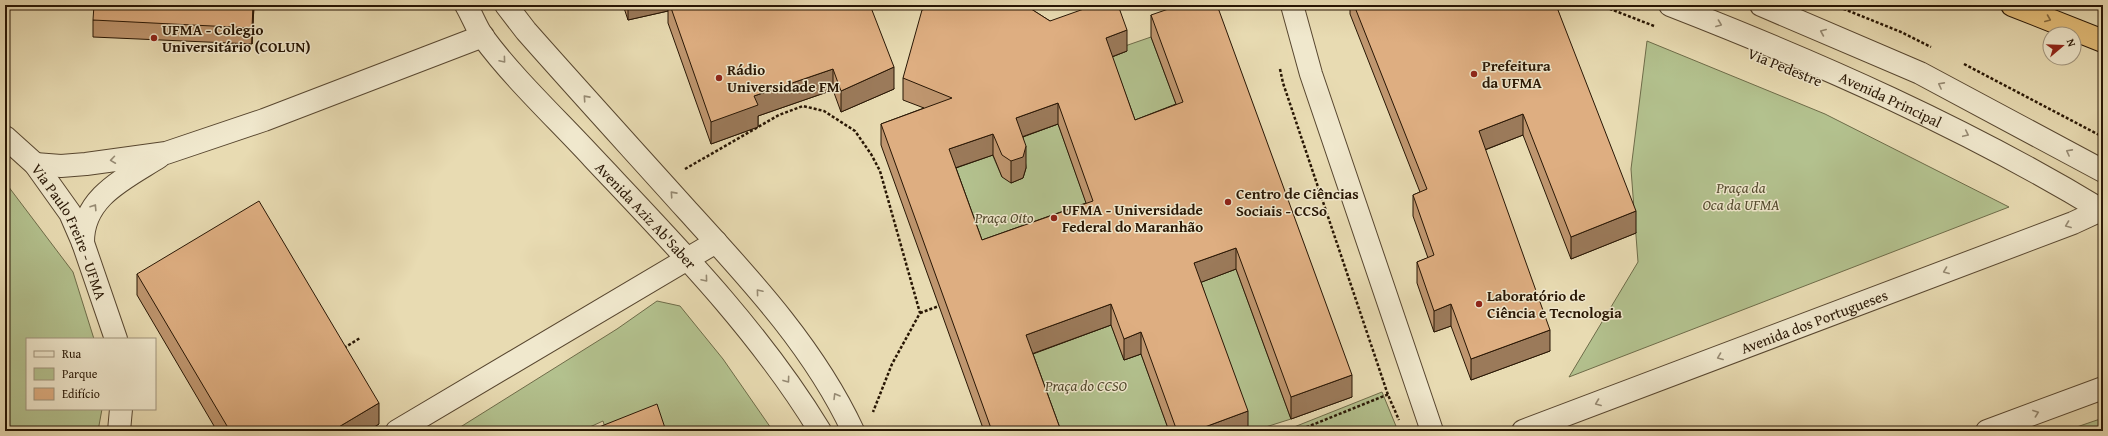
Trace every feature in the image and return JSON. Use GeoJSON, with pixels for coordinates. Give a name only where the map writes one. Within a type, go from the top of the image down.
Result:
{"type":"FeatureCollection","features":[{"type":"Feature","properties":{"kind":"highway"},"geometry":{"type":"LineString","coordinates":[[2012,5],[2103,41]]}},
{"type":"Feature","properties":{"kind":"street","name":"Avenida Aziz Ab'Saber"},"geometry":{"type":"LineString","coordinates":[[466,5],[483,36],[514,73],[688,258],[761,345],[798,396],[820,431]]}},
{"type":"Feature","properties":{"kind":"street"},"geometry":{"type":"LineString","coordinates":[[506,5],[526,31],[716,242],[786,325],[817,365],[843,408],[862,425]]}},
{"type":"Feature","properties":{"kind":"street"},"geometry":{"type":"LineString","coordinates":[[1292,5],[1311,74],[1432,431]]}},
{"type":"Feature","properties":{"kind":"street","name":"Avenida Principal"},"geometry":{"type":"LineString","coordinates":[[1670,5],[1779,47],[1971,136],[2103,210]]}},
{"type":"Feature","properties":{"kind":"street"},"geometry":{"type":"LineString","coordinates":[[1761,5],[1920,73],[2103,171]]}},
{"type":"Feature","properties":{"kind":"street"},"geometry":{"type":"LineString","coordinates":[[35,164],[74,165],[166,153],[264,120],[483,36]]}},
{"type":"Feature","properties":{"kind":"street","name":"Via Paulo Freire - UFMA"},"geometry":{"type":"LineString","coordinates":[[5,137],[35,164],[70,213],[83,244],[116,338]]}},
{"type":"Feature","properties":{"kind":"street"},"geometry":{"type":"LineString","coordinates":[[83,244],[83,232],[86,221],[99,199],[108,190],[166,153]]}},
{"type":"Feature","properties":{"kind":"street","name":"Avenida dos Portugueses"},"geometry":{"type":"LineString","coordinates":[[1523,431],[2103,210]]}},
{"type":"Feature","properties":{"kind":"street"},"geometry":{"type":"LineString","coordinates":[[397,431],[716,242]]}},
{"type":"Feature","properties":{"kind":"street"},"geometry":{"type":"LineString","coordinates":[[1987,431],[2103,388]]}},
{"type":"Feature","properties":{"kind":"street"},"geometry":{"type":"LineString","coordinates":[[119,431],[121,410]]}},
{"type":"Feature","properties":{"kind":"path"},"geometry":{"type":"LineString","coordinates":[[1600,5],[1659,28]]}},
{"type":"Feature","properties":{"kind":"path"},"geometry":{"type":"LineString","coordinates":[[1280,68],[1286,91],[1388,395],[1400,424]]}},
{"type":"Feature","properties":{"kind":"path"},"geometry":{"type":"LineString","coordinates":[[682,172],[779,115],[803,106],[824,111],[855,131],[871,154],[880,171],[920,314]]}},
{"type":"Feature","properties":{"kind":"path"},"geometry":{"type":"LineString","coordinates":[[862,425],[892,364],[920,314],[939,306]]}},
{"type":"Feature","properties":{"kind":"path"},"geometry":{"type":"LineString","coordinates":[[342,348],[360,338]]}},
{"type":"Feature","properties":{"kind":"path"},"geometry":{"type":"LineString","coordinates":[[1297,431],[1388,395]]}},
{"type":"Feature","properties":{"kind":"green space"},"geometry":{"type":"Polygon","coordinates":[[[1151,37],[1183,123],[1190,241],[1106,59],[1127,51],[1125,46],[1151,37]]]}},
{"type":"Feature","properties":{"kind":"green space","name":"Praça da Oca da UFMA"},"geometry":{"type":"Polygon","coordinates":[[[1647,41],[1825,114],[2009,207],[1569,377],[1638,262],[1631,169],[1647,41]]]}},
{"type":"Feature","properties":{"kind":"green space","name":"Praça Oito"},"geometry":{"type":"Polygon","coordinates":[[[1058,124],[1103,250],[1004,301],[933,126],[992,154],[1002,177],[1016,139],[1058,124]]]}},
{"type":"Feature","properties":{"kind":"green space"},"geometry":{"type":"Polygon","coordinates":[[[5,182],[73,272],[94,338],[26,338],[26,410],[102,410],[98,431],[5,431],[5,182]]]}},
{"type":"Feature","properties":{"kind":"green space"},"geometry":{"type":"Polygon","coordinates":[[[1236,269],[1291,419],[1253,431],[1247,431],[1194,285],[1236,269]]]}},
{"type":"Feature","properties":{"kind":"green space"},"geometry":{"type":"Polygon","coordinates":[[[657,301],[680,306],[723,359],[773,431],[606,431],[603,421],[581,431],[454,431],[617,329],[657,301]]]}},
{"type":"Feature","properties":{"kind":"green space","name":"Praça do CCSO"},"geometry":{"type":"Polygon","coordinates":[[[1111,325],[1124,360],[1141,354],[1169,431],[1054,431],[1026,356],[1111,325]]]}},
{"type":"Feature","properties":{"kind":"green space"},"geometry":{"type":"Polygon","coordinates":[[[1382,392],[1398,431],[1284,431],[1382,392]]]}},
{"type":"Feature","properties":{"kind":"green space"},"geometry":{"type":"Polygon","coordinates":[[[2103,418],[2103,431],[2065,431],[2103,418]]]}},
{"type":"Feature","properties":{"kind":"building"},"geometry":{"type":"Polygon","coordinates":[[[94,5],[253,5],[252,28],[93,20],[94,5]]]}},
{"type":"Feature","properties":{"kind":"building","name":"Rádio Universidade FM"},"geometry":{"type":"Polygon","coordinates":[[[670,5],[870,5],[894,67],[841,91],[833,69],[754,96],[758,105],[711,122],[670,5]]]}},
{"type":"Feature","properties":{"kind":"building","name":"Centro de Ciências Sociais - CCSo"},"geometry":{"type":"Polygon","coordinates":[[[939,5],[1027,5],[1050,21],[1095,5],[1118,5],[1127,30],[1106,38],[1135,120],[1183,102],[1151,15],[1180,5],[1217,5],[1352,375],[1291,397],[1236,248],[1194,263],[1248,411],[1194,431],[1177,431],[1141,332],[1124,339],[1111,304],[1026,335],[1061,431],[992,431],[881,124],[952,98],[903,78],[922,10],[939,5]],[[1058,103],[1016,118],[1026,146],[1023,157],[1011,161],[1002,155],[993,134],[949,149],[982,240],[1093,201],[1058,103]]]}},
{"type":"Feature","properties":{"kind":"building","name":"Prefeitura da UFMA"},"geometry":{"type":"Polygon","coordinates":[[[1354,5],[1556,5],[1636,211],[1571,237],[1523,114],[1479,131],[1550,330],[1471,359],[1451,304],[1434,311],[1417,262],[1434,255],[1413,195],[1427,189],[1354,5]]]}},
{"type":"Feature","properties":{"kind":"building"},"geometry":{"type":"Polygon","coordinates":[[[259,201],[379,403],[332,431],[230,431],[137,274],[259,201]]]}},
{"type":"Feature","properties":{"kind":"building"},"geometry":{"type":"Polygon","coordinates":[[[657,404],[666,431],[589,431],[657,404]]]}},
{"type":"Feature","properties":{"kind":"place","name":"UFMA - Colegio Universitário (COLUN)"},"geometry":{"type":"Point","coordinates":[154,38]}},
{"type":"Feature","properties":{"kind":"place","name":"Prefeitura da UFMA"},"geometry":{"type":"Point","coordinates":[1474,74]}},
{"type":"Feature","properties":{"kind":"place","name":"Rádio Universidade FM"},"geometry":{"type":"Point","coordinates":[719,78]}},
{"type":"Feature","properties":{"kind":"place","name":"Centro de Ciências Sociais - CCSo"},"geometry":{"type":"Point","coordinates":[1228,202]}},
{"type":"Feature","properties":{"kind":"place","name":"UFMA - Universidade Federal do Maranhão"},"geometry":{"type":"Point","coordinates":[1054,218]}},
{"type":"Feature","properties":{"kind":"place","name":"Laboratório de Ciência e Tecnologia"},"geometry":{"type":"Point","coordinates":[1479,304]}}]}
